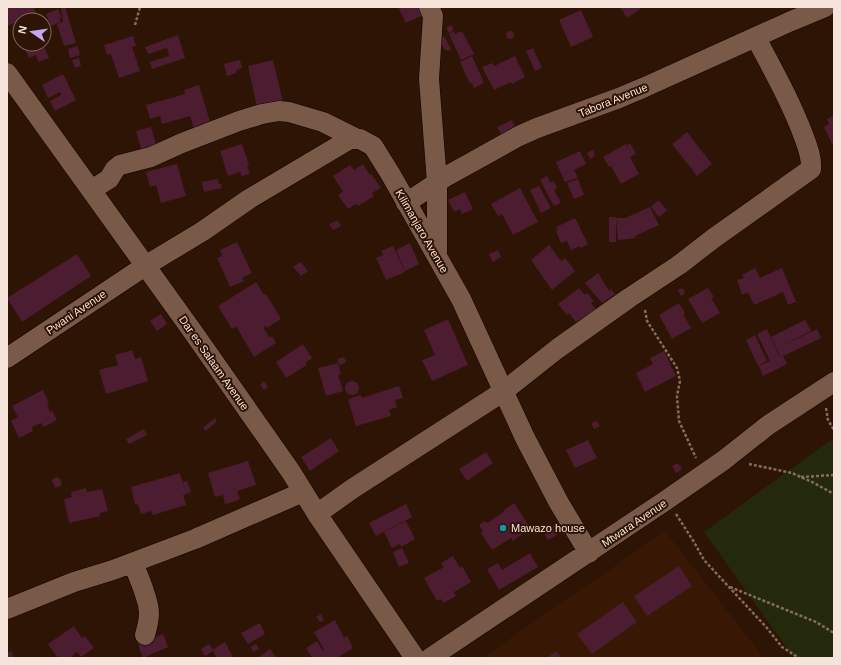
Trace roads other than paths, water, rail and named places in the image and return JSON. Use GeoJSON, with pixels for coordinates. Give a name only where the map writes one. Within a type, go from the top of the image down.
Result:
{"type":"FeatureCollection","features":[{"type":"Feature","properties":{"kind":"street"},"geometry":{"type":"LineString","coordinates":[[428,7],[433,16],[429,78],[437,182],[437,258]]}},
{"type":"Feature","properties":{"kind":"street","name":"Tabora Avenue"},"geometry":{"type":"LineString","coordinates":[[406,203],[437,182],[531,131],[619,98],[825,7]]}},
{"type":"Feature","properties":{"kind":"street"},"geometry":{"type":"LineString","coordinates":[[317,514],[352,489],[504,391],[557,349],[679,265],[714,238],[811,169],[812,164],[810,154],[795,112],[756,38]]}},
{"type":"Feature","properties":{"kind":"street","name":"Dar es Salaam Avenue"},"geometry":{"type":"LineString","coordinates":[[7,73],[65,156],[193,332],[415,658]]}},
{"type":"Feature","properties":{"kind":"street","name":"Kilimanjaro Avenue"},"geometry":{"type":"LineString","coordinates":[[91,190],[108,179],[120,165],[151,157],[239,120],[279,111],[289,112],[323,122],[373,146],[461,299],[532,451],[559,503],[589,554]]}},
{"type":"Feature","properties":{"kind":"street"},"geometry":{"type":"LineString","coordinates":[[145,266],[179,244],[203,231],[248,199],[350,139],[355,138]]}},
{"type":"Feature","properties":{"kind":"street","name":"Pwani Avenue"},"geometry":{"type":"LineString","coordinates":[[7,358],[145,266]]}},
{"type":"Feature","properties":{"kind":"street","name":"Mtwara Avenue"},"geometry":{"type":"LineString","coordinates":[[430,658],[589,554],[641,516],[666,501],[724,460],[768,426],[834,382]]}},
{"type":"Feature","properties":{"kind":"street"},"geometry":{"type":"LineString","coordinates":[[7,609],[74,582],[132,563],[195,539],[303,492]]}},
{"type":"Feature","properties":{"kind":"street"},"geometry":{"type":"LineString","coordinates":[[132,563],[136,569],[149,611],[145,635]]}},
{"type":"Feature","properties":{"kind":"place","name":"Mawazo house"},"geometry":{"type":"Point","coordinates":[503,528]}}]}
